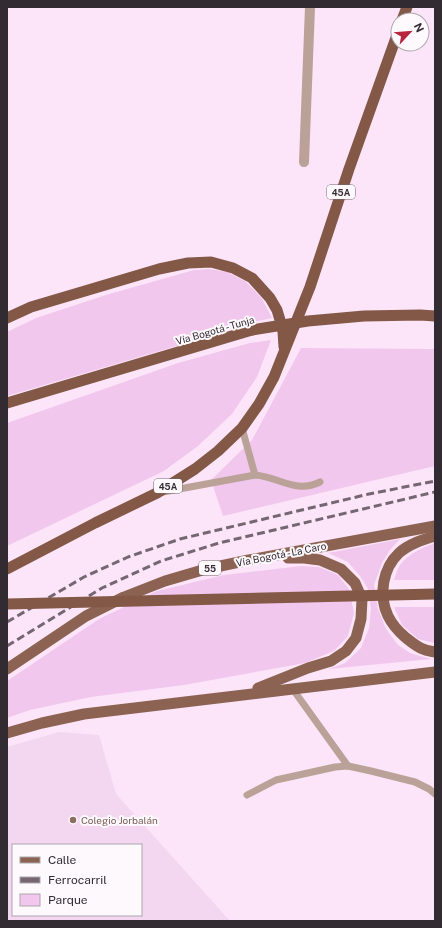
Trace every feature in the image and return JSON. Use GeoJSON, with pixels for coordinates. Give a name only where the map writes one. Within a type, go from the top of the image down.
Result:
{"type":"FeatureCollection","features":[{"type":"Feature","properties":{"kind":"highway","name":"45A"},"geometry":{"type":"LineString","coordinates":[[7,569],[95,522],[157,493],[195,469],[218,451],[242,428],[259,404],[274,377],[310,287],[349,169],[391,52]]}},
{"type":"Feature","properties":{"kind":"highway"},"geometry":{"type":"LineString","coordinates":[[7,318],[31,307],[159,269],[188,263],[211,262],[233,268],[252,278],[270,298],[277,310],[280,320],[283,332],[284,352]]}},
{"type":"Feature","properties":{"kind":"highway","name":"Vía Bogotá - Tunja"},"geometry":{"type":"LineString","coordinates":[[7,403],[252,330],[308,321],[364,316],[435,316]]}},
{"type":"Feature","properties":{"kind":"highway"},"geometry":{"type":"LineString","coordinates":[[7,604],[435,594]]}},
{"type":"Feature","properties":{"kind":"main road","name":"Vía Bogotá - La Caro"},"geometry":{"type":"LineString","coordinates":[[7,669],[86,616],[124,597],[165,581],[206,569],[249,560],[435,526]]}},
{"type":"Feature","properties":{"kind":"main road"},"geometry":{"type":"LineString","coordinates":[[435,536],[415,542],[399,553],[388,567],[382,585],[388,615],[398,630],[410,642],[423,649],[435,652]]}},
{"type":"Feature","properties":{"kind":"main road"},"geometry":{"type":"LineString","coordinates":[[242,694],[308,668],[331,661],[346,651],[356,638],[361,619],[362,599],[355,583],[341,569],[320,560],[304,558],[249,560]]}},
{"type":"Feature","properties":{"kind":"main road"},"geometry":{"type":"LineString","coordinates":[[7,733],[42,722],[84,714],[435,672]]}},
{"type":"Feature","properties":{"kind":"street"},"geometry":{"type":"LineString","coordinates":[[304,162],[310,7]]}},
{"type":"Feature","properties":{"kind":"lane"},"geometry":{"type":"LineString","coordinates":[[242,428],[255,475]]}},
{"type":"Feature","properties":{"kind":"lane"},"geometry":{"type":"LineString","coordinates":[[157,493],[255,475],[306,487],[320,482]]}},
{"type":"Feature","properties":{"kind":"lane"},"geometry":{"type":"LineString","coordinates":[[292,688],[348,766]]}},
{"type":"Feature","properties":{"kind":"lane"},"geometry":{"type":"LineString","coordinates":[[247,795],[276,780],[335,767],[348,766],[415,782],[429,789],[435,794]]}},
{"type":"Feature","properties":{"kind":"shaded area","name":"Colegio Jorbalán"},"geometry":{"type":"Polygon","coordinates":[[[59,732],[99,735],[116,794],[230,921],[7,921],[7,747],[59,732]]]}},
{"type":"Feature","properties":{"kind":"green space"},"geometry":{"type":"Polygon","coordinates":[[[209,269],[227,272],[245,281],[261,297],[272,318],[248,323],[190,342],[7,396],[7,332],[36,318],[106,295],[194,270],[209,269]]]}},
{"type":"Feature","properties":{"kind":"green space"},"geometry":{"type":"Polygon","coordinates":[[[271,340],[257,377],[232,414],[198,446],[164,471],[7,546],[7,423],[178,363],[250,343],[271,340]]]}},
{"type":"Feature","properties":{"kind":"green space"},"geometry":{"type":"Polygon","coordinates":[[[301,348],[435,349],[435,466],[223,516],[211,480],[252,440],[301,348]]]}},
{"type":"Feature","properties":{"kind":"green space"},"geometry":{"type":"Polygon","coordinates":[[[400,539],[390,550],[382,563],[374,585],[378,609],[386,629],[398,645],[410,653],[431,659],[329,669],[345,663],[361,648],[369,628],[371,609],[368,589],[360,576],[348,562],[328,553],[400,539]]]}},
{"type":"Feature","properties":{"kind":"green space"},"geometry":{"type":"Polygon","coordinates":[[[435,543],[435,580],[394,580],[397,570],[407,557],[435,543]]]}},
{"type":"Feature","properties":{"kind":"green space"},"geometry":{"type":"Polygon","coordinates":[[[301,566],[319,567],[338,575],[349,589],[354,613],[348,636],[334,651],[305,663],[184,685],[91,697],[30,710],[7,718],[7,681],[99,619],[157,591],[224,575],[301,566]]]}},
{"type":"Feature","properties":{"kind":"green space"},"geometry":{"type":"Polygon","coordinates":[[[394,607],[435,607],[435,643],[418,639],[402,625],[394,607]]]}},
{"type":"Feature","properties":{"kind":"railway"},"geometry":{"type":"LineString","coordinates":[[7,622],[84,577],[128,557],[180,539],[369,494],[435,481]]}},
{"type":"Feature","properties":{"kind":"railway"},"geometry":{"type":"LineString","coordinates":[[7,646],[102,588],[161,561],[219,543],[435,492]]}},
{"type":"Feature","properties":{"kind":"place","name":"Colegio Jorbalán"},"geometry":{"type":"Point","coordinates":[73,820]}}]}
